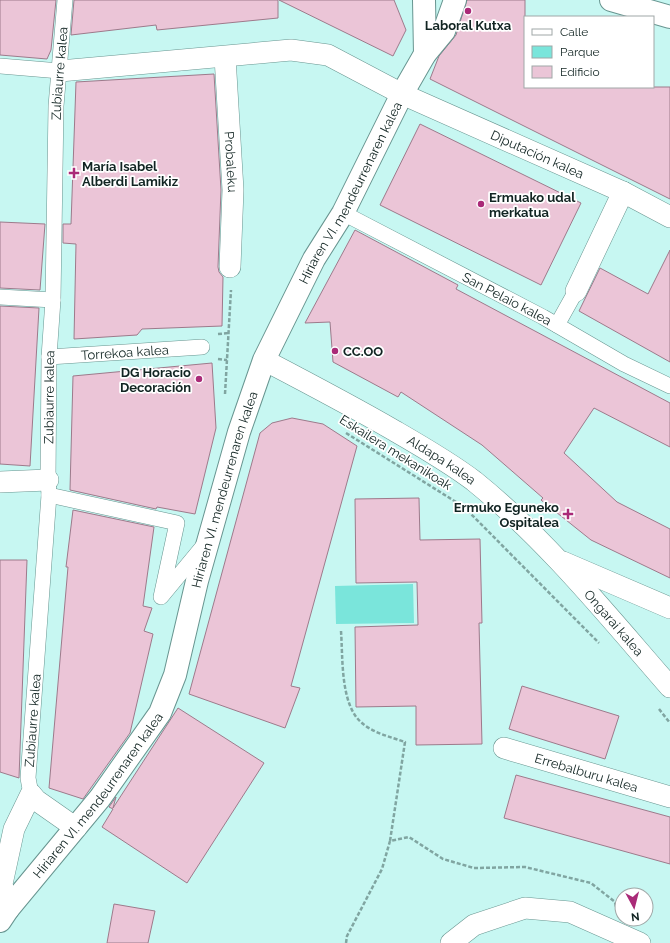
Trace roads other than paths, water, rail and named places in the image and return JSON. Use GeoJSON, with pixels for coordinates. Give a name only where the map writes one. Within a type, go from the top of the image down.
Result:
{"type":"FeatureCollection","features":[{"type":"Feature","properties":{"kind":"street","name":"Zubiaurre kalea"},"geometry":{"type":"LineString","coordinates":[[31,794],[28,778],[48,488],[49,357],[53,300],[56,106],[65,0]]}},
{"type":"Feature","properties":{"kind":"street"},"geometry":{"type":"LineString","coordinates":[[424,0],[425,54]]}},
{"type":"Feature","properties":{"kind":"street","name":"Hiriaren VI. mendeurrenaren kalea"},"geometry":{"type":"LineString","coordinates":[[3,913],[100,798],[160,713],[175,675],[218,506],[239,432],[264,360],[314,259],[343,213],[402,94],[425,54],[444,31],[455,0]]}},
{"type":"Feature","properties":{"kind":"street"},"geometry":{"type":"LineString","coordinates":[[611,0],[670,17]]}},
{"type":"Feature","properties":{"kind":"street"},"geometry":{"type":"LineString","coordinates":[[0,66],[60,71],[290,50],[328,55],[402,94]]}},
{"type":"Feature","properties":{"kind":"street","name":"Probaleku"},"geometry":{"type":"LineString","coordinates":[[224,57],[233,190],[230,267]]}},
{"type":"Feature","properties":{"kind":"street","name":"Diputación kalea"},"geometry":{"type":"LineString","coordinates":[[402,94],[623,192],[670,217]]}},
{"type":"Feature","properties":{"kind":"street"},"geometry":{"type":"LineString","coordinates":[[557,325],[576,291],[623,192]]}},
{"type":"Feature","properties":{"kind":"street","name":"San Pelaio kalea"},"geometry":{"type":"LineString","coordinates":[[343,213],[557,325],[624,364],[670,386]]}},
{"type":"Feature","properties":{"kind":"street"},"geometry":{"type":"LineString","coordinates":[[0,297],[53,300]]}},
{"type":"Feature","properties":{"kind":"street","name":"Torrekoa kalea"},"geometry":{"type":"LineString","coordinates":[[49,357],[202,347]]}},
{"type":"Feature","properties":{"kind":"street","name":"Aldapa kalea"},"geometry":{"type":"LineString","coordinates":[[264,360],[340,399],[441,459],[472,480],[513,515],[557,560],[670,608]]}},
{"type":"Feature","properties":{"kind":"street"},"geometry":{"type":"LineString","coordinates":[[0,482],[48,488],[177,523],[161,597],[209,539]]}},
{"type":"Feature","properties":{"kind":"street","name":"Ongarai kalea"},"geometry":{"type":"LineString","coordinates":[[557,560],[670,687]]}},
{"type":"Feature","properties":{"kind":"street","name":"Errebalburu kalea"},"geometry":{"type":"LineString","coordinates":[[504,748],[670,797]]}},
{"type":"Feature","properties":{"kind":"street"},"geometry":{"type":"LineString","coordinates":[[3,913],[2,884],[14,829],[31,794],[36,800],[76,828]]}},
{"type":"Feature","properties":{"kind":"street"},"geometry":{"type":"LineString","coordinates":[[451,943],[474,925],[525,908],[570,912],[640,943]]}},
{"type":"Feature","properties":{"kind":"place","name":"Laboral Kutxa"},"geometry":{"type":"Point","coordinates":[468,11]}},
{"type":"Feature","properties":{"kind":"place","name":"María Isabel Alberdi Lamikiz"},"geometry":{"type":"Point","coordinates":[74,173]}},
{"type":"Feature","properties":{"kind":"place","name":"Ermuako udal merkatua"},"geometry":{"type":"Point","coordinates":[481,204]}},
{"type":"Feature","properties":{"kind":"place","name":"CC.OO"},"geometry":{"type":"Point","coordinates":[335,351]}},
{"type":"Feature","properties":{"kind":"place","name":"DG Horacio Decoración"},"geometry":{"type":"Point","coordinates":[199,379]}},
{"type":"Feature","properties":{"kind":"place","name":"Ermuko Eguneko Ospitalea"},"geometry":{"type":"Point","coordinates":[568,514]}}]}
